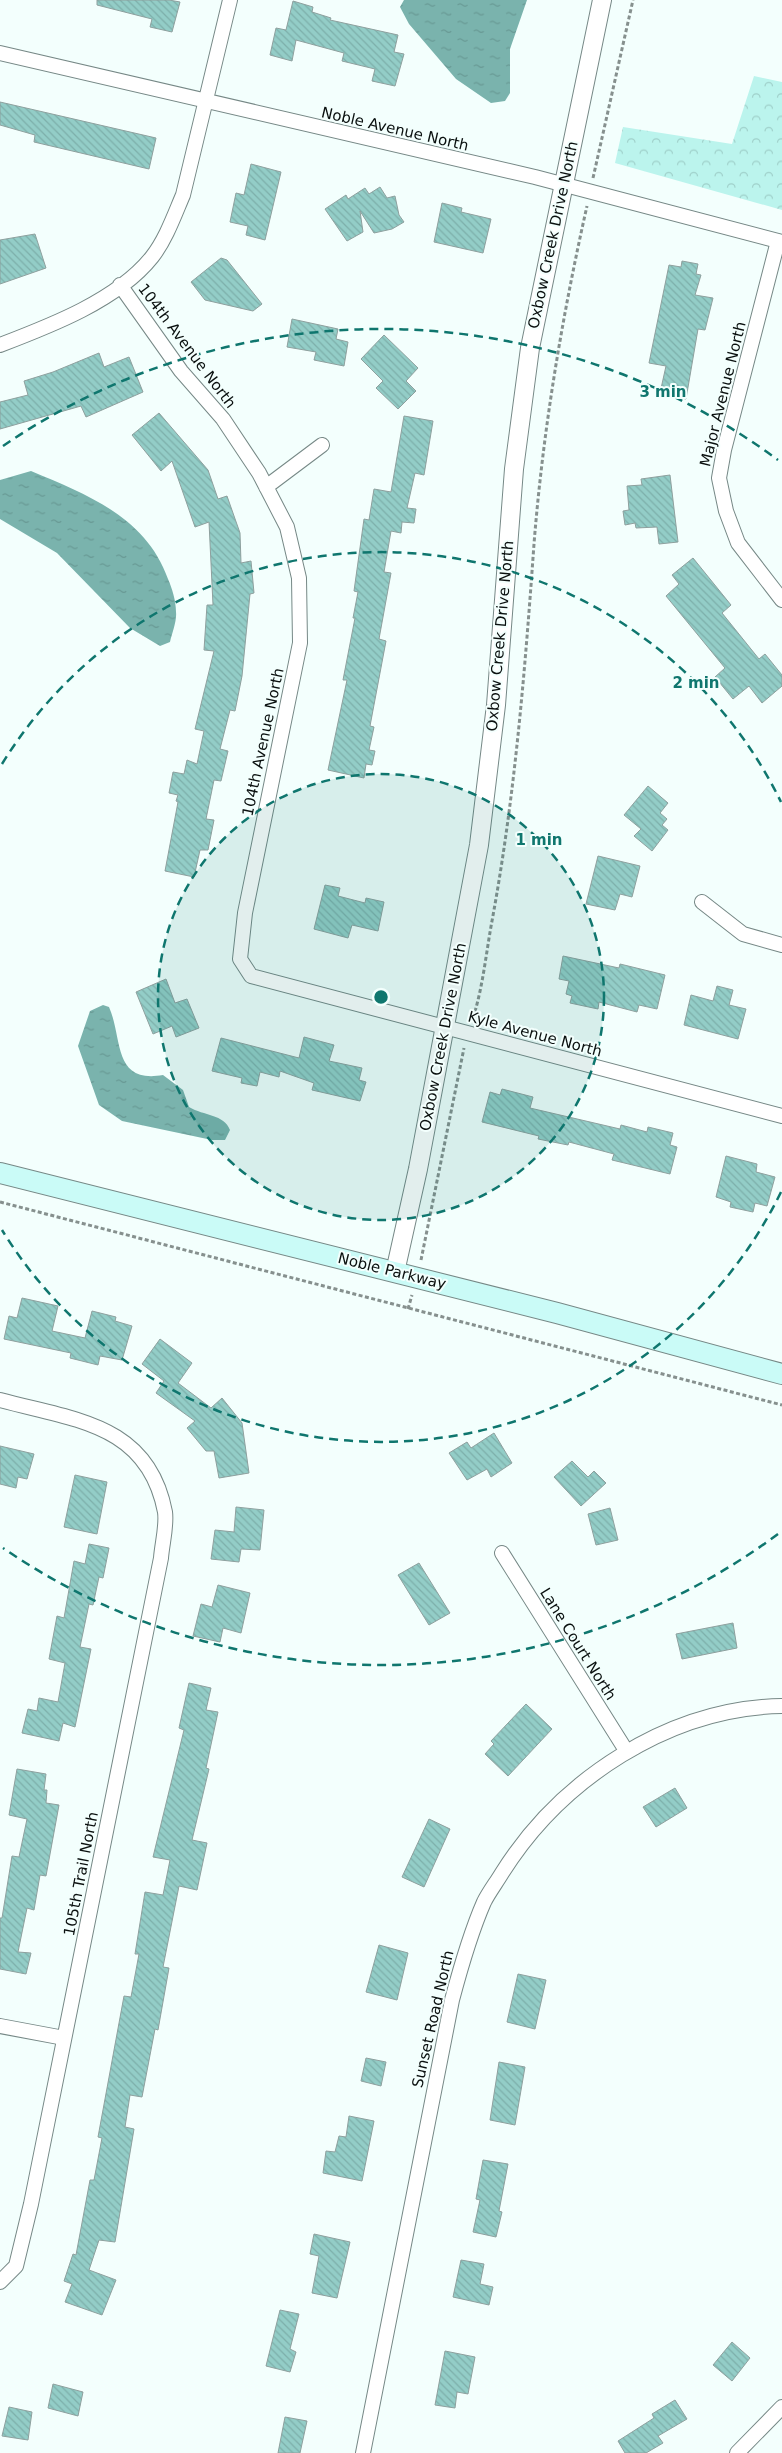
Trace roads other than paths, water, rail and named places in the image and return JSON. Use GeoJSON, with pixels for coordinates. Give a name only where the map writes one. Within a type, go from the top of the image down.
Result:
{"type":"FeatureCollection","features":[{"type":"Feature","properties":{"kind":"main road","name":"Noble Parkway"},"geometry":{"type":"LineString","coordinates":[[0,1173],[557,1313],[782,1374]]}},
{"type":"Feature","properties":{"kind":"street","name":"104th Avenue North"},"geometry":{"type":"LineString","coordinates":[[230,0],[183,195],[171,224],[152,256],[120,285],[181,371],[223,419],[266,486],[287,527],[299,578],[300,643],[245,913],[240,959],[251,976]]}},
{"type":"Feature","properties":{"kind":"street","name":"Oxbow Creek Drive North"},"geometry":{"type":"LineString","coordinates":[[395,1272],[476,863],[493,734],[514,469],[524,386],[563,185],[602,0]]}},
{"type":"Feature","properties":{"kind":"street","name":"Noble Avenue North"},"geometry":{"type":"LineString","coordinates":[[0,53],[563,185],[780,242]]}},
{"type":"Feature","properties":{"kind":"street","name":"Major Avenue North"},"geometry":{"type":"LineString","coordinates":[[780,242],[724,450],[719,478],[726,511],[738,543],[782,600]]}},
{"type":"Feature","properties":{"kind":"street"},"geometry":{"type":"LineString","coordinates":[[0,345],[58,322],[120,285]]}},
{"type":"Feature","properties":{"kind":"street"},"geometry":{"type":"LineString","coordinates":[[266,486],[322,445]]}},
{"type":"Feature","properties":{"kind":"street"},"geometry":{"type":"LineString","coordinates":[[702,902],[743,934],[782,945]]}},
{"type":"Feature","properties":{"kind":"street","name":"Kyle Avenue North"},"geometry":{"type":"LineString","coordinates":[[251,976],[782,1116]]}},
{"type":"Feature","properties":{"kind":"street","name":"105th Trail North"},"geometry":{"type":"LineString","coordinates":[[0,1400],[85,1422],[123,1439],[149,1466],[165,1514],[161,1558],[16,2266],[0,2282]]}},
{"type":"Feature","properties":{"kind":"street","name":"Lane Court North"},"geometry":{"type":"LineString","coordinates":[[502,1552],[627,1752]]}},
{"type":"Feature","properties":{"kind":"street","name":"Sunset Road North"},"geometry":{"type":"LineString","coordinates":[[363,2453],[452,2000],[465,1949],[485,1901],[512,1857],[545,1816],[583,1781],[627,1752],[672,1730],[722,1714],[782,1706]]}},
{"type":"Feature","properties":{"kind":"street"},"geometry":{"type":"LineString","coordinates":[[0,2026],[64,2038]]}},
{"type":"Feature","properties":{"kind":"street"},"geometry":{"type":"LineString","coordinates":[[737,2453],[782,2407]]}},
{"type":"Feature","properties":{"kind":"water"},"geometry":{"type":"Polygon","coordinates":[[[404,0],[527,0],[510,49],[510,93],[505,101],[491,103],[456,79],[409,24],[400,7],[404,0]]]}},
{"type":"Feature","properties":{"kind":"water"},"geometry":{"type":"Polygon","coordinates":[[[31,471],[94,499],[130,524],[145,539],[158,558],[175,603],[176,616],[170,642],[160,646],[130,628],[57,553],[0,519],[0,480],[31,471]]]}},
{"type":"Feature","properties":{"kind":"water"},"geometry":{"type":"Polygon","coordinates":[[[103,1005],[109,1007],[122,1056],[127,1066],[135,1073],[147,1076],[163,1075],[183,1090],[189,1107],[218,1118],[227,1125],[230,1130],[225,1140],[212,1140],[122,1121],[99,1105],[78,1046],[90,1011],[103,1005]]]}}]}
